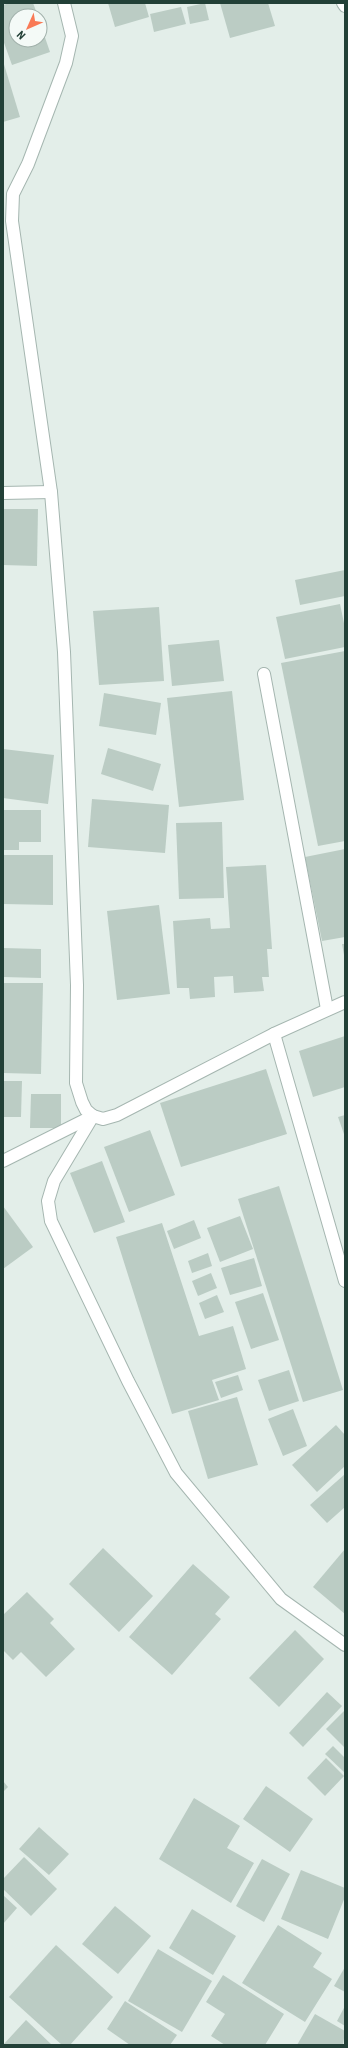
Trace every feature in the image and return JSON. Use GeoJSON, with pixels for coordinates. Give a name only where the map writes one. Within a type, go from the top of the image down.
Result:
{"type":"FeatureCollection","features":[{"type":"Feature","properties":{"kind":"street"},"geometry":{"type":"LineString","coordinates":[[64,3],[72,36],[66,63],[28,164],[13,194],[12,221],[51,492],[64,652],[77,985],[76,1083],[82,1102],[86,1110],[93,1116],[103,1119],[117,1115],[274,1034],[345,1002]]}},
{"type":"Feature","properties":{"kind":"street"},"geometry":{"type":"LineString","coordinates":[[3,493],[51,492]]}},
{"type":"Feature","properties":{"kind":"street"},"geometry":{"type":"LineString","coordinates":[[264,674],[327,1009]]}},
{"type":"Feature","properties":{"kind":"street"},"geometry":{"type":"LineString","coordinates":[[274,1034],[345,1281]]}},
{"type":"Feature","properties":{"kind":"street"},"geometry":{"type":"LineString","coordinates":[[3,1161],[93,1116]]}},
{"type":"Feature","properties":{"kind":"street"},"geometry":{"type":"LineString","coordinates":[[93,1116],[54,1182],[48,1201],[51,1221],[54,1228],[128,1382],[176,1473],[281,1599],[345,1645]]}},
{"type":"Feature","properties":{"kind":"building"},"geometry":{"type":"Polygon","coordinates":[[[10,3],[33,3],[35,8],[8,8],[8,48],[48,48],[48,46],[50,52],[12,65],[3,40],[3,5],[10,3]]]}},
{"type":"Feature","properties":{"kind":"building"},"geometry":{"type":"Polygon","coordinates":[[[108,3],[145,3],[149,17],[115,27],[108,3]]]}},
{"type":"Feature","properties":{"kind":"building"},"geometry":{"type":"Polygon","coordinates":[[[205,3],[209,20],[190,24],[187,7],[205,3]]]}},
{"type":"Feature","properties":{"kind":"building"},"geometry":{"type":"Polygon","coordinates":[[[220,3],[268,3],[275,26],[230,38],[220,3]]]}},
{"type":"Feature","properties":{"kind":"building"},"geometry":{"type":"Polygon","coordinates":[[[181,7],[186,24],[154,32],[150,14],[181,7]]]}},
{"type":"Feature","properties":{"kind":"building"},"geometry":{"type":"Polygon","coordinates":[[[3,61],[20,117],[3,122],[3,61]]]}},
{"type":"Feature","properties":{"kind":"building"},"geometry":{"type":"Polygon","coordinates":[[[3,509],[38,509],[37,566],[3,565],[3,509]]]}},
{"type":"Feature","properties":{"kind":"building"},"geometry":{"type":"Polygon","coordinates":[[[345,570],[345,596],[300,605],[295,580],[345,570]]]}},
{"type":"Feature","properties":{"kind":"building"},"geometry":{"type":"Polygon","coordinates":[[[340,604],[345,628],[345,647],[285,659],[276,617],[340,604]]]}},
{"type":"Feature","properties":{"kind":"building"},"geometry":{"type":"Polygon","coordinates":[[[159,607],[164,681],[99,685],[93,611],[159,607]]]}},
{"type":"Feature","properties":{"kind":"building"},"geometry":{"type":"Polygon","coordinates":[[[219,640],[224,681],[172,686],[168,645],[219,640]]]}},
{"type":"Feature","properties":{"kind":"building"},"geometry":{"type":"Polygon","coordinates":[[[345,651],[345,841],[318,846],[281,663],[345,651]]]}},
{"type":"Feature","properties":{"kind":"building"},"geometry":{"type":"Polygon","coordinates":[[[232,691],[244,800],[179,807],[167,698],[232,691]]]}},
{"type":"Feature","properties":{"kind":"building"},"geometry":{"type":"Polygon","coordinates":[[[104,693],[161,703],[156,735],[99,726],[104,693]]]}},
{"type":"Feature","properties":{"kind":"building"},"geometry":{"type":"Polygon","coordinates":[[[108,748],[161,764],[153,791],[101,774],[108,748]]]}},
{"type":"Feature","properties":{"kind":"building"},"geometry":{"type":"Polygon","coordinates":[[[3,749],[54,755],[48,804],[3,798],[3,749]]]}},
{"type":"Feature","properties":{"kind":"building"},"geometry":{"type":"Polygon","coordinates":[[[92,799],[169,805],[165,853],[88,847],[92,799]]]}},
{"type":"Feature","properties":{"kind":"building"},"geometry":{"type":"Polygon","coordinates":[[[3,810],[41,810],[41,842],[19,842],[19,850],[3,850],[3,810]]]}},
{"type":"Feature","properties":{"kind":"building"},"geometry":{"type":"Polygon","coordinates":[[[222,822],[224,898],[179,899],[176,823],[222,822]]]}},
{"type":"Feature","properties":{"kind":"building"},"geometry":{"type":"Polygon","coordinates":[[[345,849],[345,937],[322,941],[305,857],[345,849]]]}},
{"type":"Feature","properties":{"kind":"building"},"geometry":{"type":"Polygon","coordinates":[[[3,855],[53,855],[53,905],[3,904],[3,855]]]}},
{"type":"Feature","properties":{"kind":"building"},"geometry":{"type":"Polygon","coordinates":[[[266,865],[272,949],[267,949],[269,977],[262,977],[264,991],[234,993],[233,976],[214,977],[215,997],[190,999],[189,988],[177,988],[173,921],[210,918],[211,929],[230,928],[226,867],[266,865]]]}},
{"type":"Feature","properties":{"kind":"building"},"geometry":{"type":"Polygon","coordinates":[[[159,905],[170,994],[117,1000],[107,911],[159,905]]]}},
{"type":"Feature","properties":{"kind":"building"},"geometry":{"type":"Polygon","coordinates":[[[342,944],[345,944],[345,955],[344,955],[342,944]]]}},
{"type":"Feature","properties":{"kind":"building"},"geometry":{"type":"Polygon","coordinates":[[[3,948],[41,949],[41,978],[3,977],[3,948]]]}},
{"type":"Feature","properties":{"kind":"building"},"geometry":{"type":"Polygon","coordinates":[[[3,983],[43,983],[41,1074],[3,1073],[3,983]]]}},
{"type":"Feature","properties":{"kind":"building"},"geometry":{"type":"Polygon","coordinates":[[[345,1036],[345,1087],[313,1097],[299,1051],[345,1036]]]}},
{"type":"Feature","properties":{"kind":"building"},"geometry":{"type":"Polygon","coordinates":[[[266,1069],[287,1134],[181,1167],[160,1103],[266,1069]]]}},
{"type":"Feature","properties":{"kind":"building"},"geometry":{"type":"Polygon","coordinates":[[[3,1081],[22,1081],[21,1117],[3,1117],[3,1081]]]}},
{"type":"Feature","properties":{"kind":"building"},"geometry":{"type":"Polygon","coordinates":[[[31,1094],[61,1094],[61,1128],[30,1128],[31,1094]]]}},
{"type":"Feature","properties":{"kind":"building"},"geometry":{"type":"Polygon","coordinates":[[[345,1115],[345,1137],[338,1117],[345,1115]]]}},
{"type":"Feature","properties":{"kind":"building"},"geometry":{"type":"Polygon","coordinates":[[[150,1130],[175,1195],[129,1212],[104,1147],[150,1130]]]}},
{"type":"Feature","properties":{"kind":"building"},"geometry":{"type":"Polygon","coordinates":[[[102,1161],[125,1222],[94,1233],[70,1173],[102,1161]]]}},
{"type":"Feature","properties":{"kind":"building"},"geometry":{"type":"Polygon","coordinates":[[[279,1186],[343,1390],[303,1402],[238,1199],[279,1186]]]}},
{"type":"Feature","properties":{"kind":"building"},"geometry":{"type":"Polygon","coordinates":[[[3,1206],[33,1247],[3,1269],[3,1206]]]}},
{"type":"Feature","properties":{"kind":"building"},"geometry":{"type":"Polygon","coordinates":[[[240,1216],[253,1249],[220,1262],[207,1228],[240,1216]]]}},
{"type":"Feature","properties":{"kind":"building"},"geometry":{"type":"Polygon","coordinates":[[[194,1220],[201,1238],[174,1249],[167,1231],[194,1220]]]}},
{"type":"Feature","properties":{"kind":"building"},"geometry":{"type":"Polygon","coordinates":[[[162,1223],[199,1336],[233,1326],[246,1369],[212,1380],[219,1400],[172,1414],[116,1237],[162,1223]]]}},
{"type":"Feature","properties":{"kind":"building"},"geometry":{"type":"Polygon","coordinates":[[[208,1253],[212,1266],[192,1273],[188,1261],[208,1253]]]}},
{"type":"Feature","properties":{"kind":"building"},"geometry":{"type":"Polygon","coordinates":[[[254,1258],[262,1286],[230,1295],[221,1268],[254,1258]]]}},
{"type":"Feature","properties":{"kind":"building"},"geometry":{"type":"Polygon","coordinates":[[[211,1273],[217,1288],[198,1296],[192,1281],[211,1273]]]}},
{"type":"Feature","properties":{"kind":"building"},"geometry":{"type":"Polygon","coordinates":[[[263,1293],[279,1340],[251,1349],[235,1302],[263,1293]]]}},
{"type":"Feature","properties":{"kind":"building"},"geometry":{"type":"Polygon","coordinates":[[[217,1295],[224,1312],[205,1319],[199,1303],[217,1295]]]}},
{"type":"Feature","properties":{"kind":"building"},"geometry":{"type":"Polygon","coordinates":[[[289,1370],[299,1401],[269,1411],[258,1380],[289,1370]]]}},
{"type":"Feature","properties":{"kind":"building"},"geometry":{"type":"Polygon","coordinates":[[[238,1375],[243,1390],[221,1398],[215,1382],[238,1375]]]}},
{"type":"Feature","properties":{"kind":"building"},"geometry":{"type":"Polygon","coordinates":[[[237,1397],[258,1465],[208,1479],[188,1411],[237,1397]]]}},
{"type":"Feature","properties":{"kind":"building"},"geometry":{"type":"Polygon","coordinates":[[[293,1409],[307,1446],[283,1456],[268,1419],[293,1409]]]}},
{"type":"Feature","properties":{"kind":"building"},"geometry":{"type":"Polygon","coordinates":[[[336,1425],[345,1435],[345,1466],[317,1492],[292,1465],[336,1425]]]}},
{"type":"Feature","properties":{"kind":"building"},"geometry":{"type":"Polygon","coordinates":[[[345,1474],[345,1507],[327,1523],[310,1505],[345,1474]]]}},
{"type":"Feature","properties":{"kind":"building"},"geometry":{"type":"Polygon","coordinates":[[[103,1548],[153,1596],[119,1632],[69,1584],[103,1548]]]}},
{"type":"Feature","properties":{"kind":"building"},"geometry":{"type":"Polygon","coordinates":[[[345,1549],[345,1614],[313,1587],[345,1549]]]}},
{"type":"Feature","properties":{"kind":"building"},"geometry":{"type":"Polygon","coordinates":[[[193,1564],[230,1597],[215,1614],[221,1619],[172,1675],[129,1637],[193,1564]]]}},
{"type":"Feature","properties":{"kind":"building"},"geometry":{"type":"Polygon","coordinates":[[[27,1592],[54,1619],[50,1623],[75,1649],[46,1677],[21,1652],[13,1660],[3,1650],[3,1615],[27,1592]]]}},
{"type":"Feature","properties":{"kind":"building"},"geometry":{"type":"Polygon","coordinates":[[[295,1630],[324,1659],[279,1707],[249,1678],[295,1630]]]}},
{"type":"Feature","properties":{"kind":"building"},"geometry":{"type":"Polygon","coordinates":[[[327,1692],[342,1706],[303,1747],[289,1733],[327,1692]]]}},
{"type":"Feature","properties":{"kind":"building"},"geometry":{"type":"Polygon","coordinates":[[[345,1710],[345,1748],[326,1729],[345,1710]]]}},
{"type":"Feature","properties":{"kind":"building"},"geometry":{"type":"Polygon","coordinates":[[[333,1746],[345,1758],[345,1773],[325,1754],[333,1746]]]}},
{"type":"Feature","properties":{"kind":"building"},"geometry":{"type":"Polygon","coordinates":[[[326,1758],[344,1776],[325,1796],[307,1778],[326,1758]]]}},
{"type":"Feature","properties":{"kind":"building"},"geometry":{"type":"Polygon","coordinates":[[[3,1781],[8,1787],[3,1792],[3,1781]]]}},
{"type":"Feature","properties":{"kind":"building"},"geometry":{"type":"Polygon","coordinates":[[[266,1786],[313,1819],[290,1852],[243,1819],[266,1786]]]}},
{"type":"Feature","properties":{"kind":"building"},"geometry":{"type":"Polygon","coordinates":[[[194,1798],[240,1826],[227,1848],[254,1863],[231,1903],[159,1859],[194,1798]]]}},
{"type":"Feature","properties":{"kind":"building"},"geometry":{"type":"Polygon","coordinates":[[[39,1827],[69,1854],[49,1875],[19,1849],[39,1827]]]}},
{"type":"Feature","properties":{"kind":"building"},"geometry":{"type":"Polygon","coordinates":[[[24,1857],[57,1889],[31,1916],[3,1889],[3,1879],[24,1857]]]}},
{"type":"Feature","properties":{"kind":"building"},"geometry":{"type":"Polygon","coordinates":[[[262,1859],[290,1874],[264,1922],[236,1906],[262,1859]]]}},
{"type":"Feature","properties":{"kind":"building"},"geometry":{"type":"Polygon","coordinates":[[[301,1870],[345,1888],[345,1897],[328,1939],[281,1919],[301,1870]]]}},
{"type":"Feature","properties":{"kind":"building"},"geometry":{"type":"Polygon","coordinates":[[[3,1895],[17,1908],[3,1924],[3,1895]]]}},
{"type":"Feature","properties":{"kind":"building"},"geometry":{"type":"Polygon","coordinates":[[[115,1906],[151,1936],[118,1974],[82,1944],[115,1906]]]}},
{"type":"Feature","properties":{"kind":"building"},"geometry":{"type":"Polygon","coordinates":[[[192,1909],[236,1936],[213,1975],[169,1948],[192,1909]]]}},
{"type":"Feature","properties":{"kind":"building"},"geometry":{"type":"Polygon","coordinates":[[[278,1925],[322,1953],[313,1967],[332,1979],[305,2022],[242,1983],[278,1925]]]}},
{"type":"Feature","properties":{"kind":"building"},"geometry":{"type":"Polygon","coordinates":[[[56,1945],[113,1997],[70,2045],[62,2045],[9,1997],[56,1945]]]}},
{"type":"Feature","properties":{"kind":"building"},"geometry":{"type":"Polygon","coordinates":[[[158,1949],[212,1981],[182,2032],[128,2001],[158,1949]]]}},
{"type":"Feature","properties":{"kind":"building"},"geometry":{"type":"Polygon","coordinates":[[[345,1967],[345,1992],[334,1986],[345,1967]]]}},
{"type":"Feature","properties":{"kind":"building"},"geometry":{"type":"Polygon","coordinates":[[[223,1975],[284,2014],[265,2045],[225,2045],[211,2036],[225,2014],[206,2002],[223,1975]]]}},
{"type":"Feature","properties":{"kind":"building"},"geometry":{"type":"Polygon","coordinates":[[[125,2001],[177,2035],[170,2045],[130,2045],[107,2029],[125,2001]]]}},
{"type":"Feature","properties":{"kind":"building"},"geometry":{"type":"Polygon","coordinates":[[[345,2006],[345,2026],[337,2021],[345,2006]]]}},
{"type":"Feature","properties":{"kind":"building"},"geometry":{"type":"Polygon","coordinates":[[[315,2014],[345,2031],[343,2045],[297,2045],[315,2014]]]}},
{"type":"Feature","properties":{"kind":"building"},"geometry":{"type":"Polygon","coordinates":[[[26,2020],[52,2045],[3,2045],[26,2020]]]}}]}
